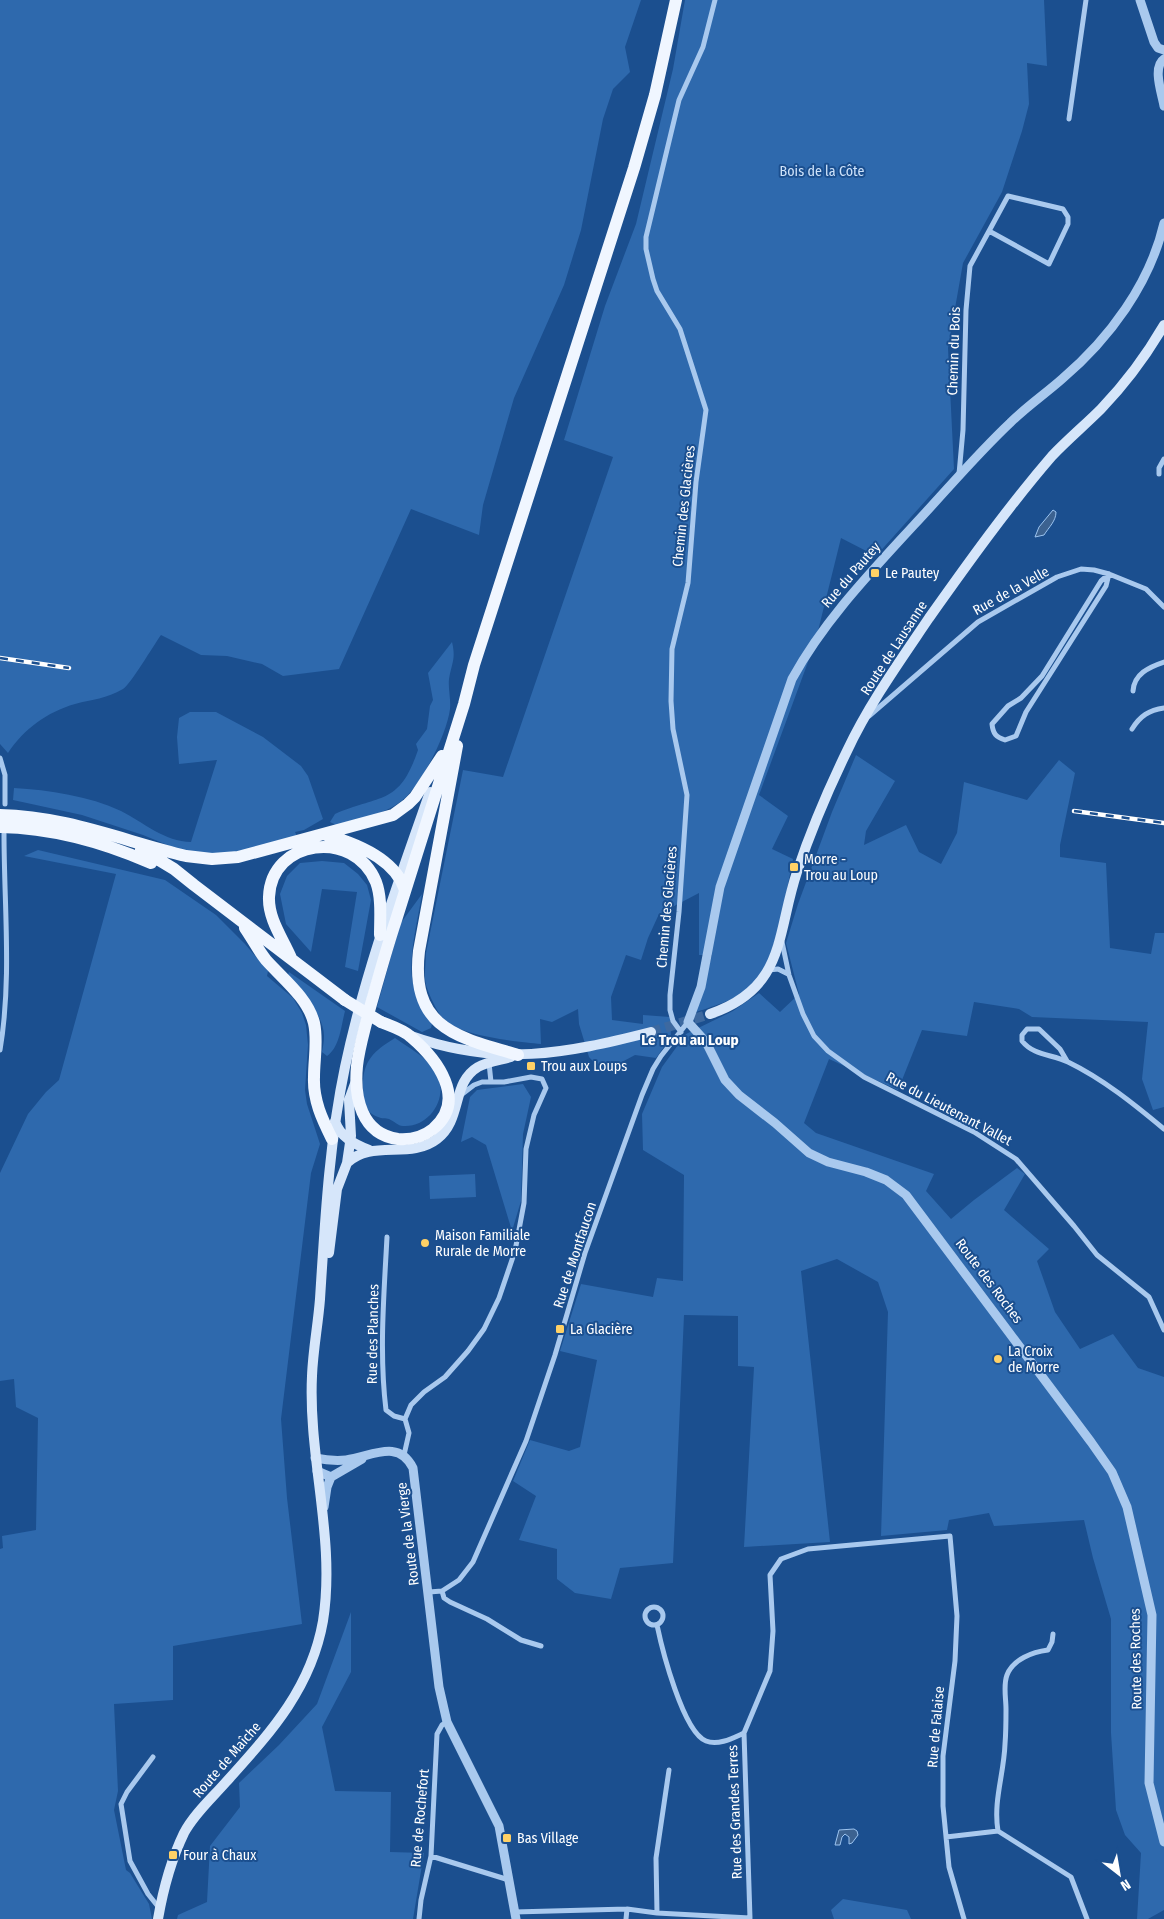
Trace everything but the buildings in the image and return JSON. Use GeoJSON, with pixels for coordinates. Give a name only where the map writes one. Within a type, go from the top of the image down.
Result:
{"type":"FeatureCollection","features":[{"type":"Feature","properties":{"kind":"main road"},"geometry":{"type":"LineString","coordinates":[[320,1303],[330,1251],[337,1189],[346,1163],[350,1141],[349,1100],[356,1081],[362,1038],[405,890],[464,704],[474,665],[642,145],[676,0]]}},
{"type":"Feature","properties":{"kind":"main road","name":"Route de Lausanne"},"geometry":{"type":"LineString","coordinates":[[710,1014],[729,1006],[748,994],[769,970],[781,940],[789,900],[798,870],[840,766],[862,721],[909,648],[1008,510],[1054,454],[1118,391],[1146,355],[1164,325]]}},
{"type":"Feature","properties":{"kind":"main road"},"geometry":{"type":"LineString","coordinates":[[320,1303],[332,1139],[351,1041],[380,935],[459,703],[474,665]]}},
{"type":"Feature","properties":{"kind":"main road"},"geometry":{"type":"LineString","coordinates":[[464,704],[419,952],[417,970],[419,986],[430,1012],[448,1030],[464,1038],[518,1055]]}},
{"type":"Feature","properties":{"kind":"main road"},"geometry":{"type":"LineString","coordinates":[[2,809],[84,826],[177,854],[212,859],[238,857],[375,821],[401,810],[415,797],[441,759]]}},
{"type":"Feature","properties":{"kind":"main road"},"geometry":{"type":"LineString","coordinates":[[2,831],[52,832],[95,842],[140,858],[194,885]]}},
{"type":"Feature","properties":{"kind":"main road"},"geometry":{"type":"LineString","coordinates":[[112,835],[164,862],[345,1000],[381,1022],[410,1036],[436,1044],[463,1049],[518,1055],[546,1054],[573,1050],[651,1032]]}},
{"type":"Feature","properties":{"kind":"main road"},"geometry":{"type":"LineString","coordinates":[[325,835],[342,839],[362,848],[399,877],[405,890]]}},
{"type":"Feature","properties":{"kind":"main road"},"geometry":{"type":"LineString","coordinates":[[292,960],[270,911],[270,888],[279,869],[287,860],[300,851],[313,847],[328,846],[339,848],[356,857],[366,866],[377,887],[380,935]]}},
{"type":"Feature","properties":{"kind":"main road"},"geometry":{"type":"LineString","coordinates":[[239,919],[265,958],[304,1002],[311,1014],[316,1036],[315,1095],[319,1111],[332,1139]]}},
{"type":"Feature","properties":{"kind":"main road"},"geometry":{"type":"LineString","coordinates":[[356,1081],[359,1106],[363,1115],[372,1128],[380,1133],[395,1138],[411,1139],[433,1129],[444,1114],[447,1105],[448,1085],[436,1062],[410,1036]]}},
{"type":"Feature","properties":{"kind":"main road"},"geometry":{"type":"LineString","coordinates":[[346,1163],[360,1153],[369,1150],[410,1149],[430,1144],[450,1124],[466,1078],[477,1067],[518,1055]]}},
{"type":"Feature","properties":{"kind":"main road"},"geometry":{"type":"LineString","coordinates":[[335,1120],[338,1129],[350,1141],[369,1150]]}},
{"type":"Feature","properties":{"kind":"main road","name":"Route de Maîche"},"geometry":{"type":"LineString","coordinates":[[159,1914],[170,1868],[185,1832],[199,1812],[284,1715],[303,1681],[317,1645],[326,1593],[326,1561],[312,1412],[312,1377],[320,1303]]}},
{"type":"Feature","properties":{"kind":"street","name":"Chemin des Glacières"},"geometry":{"type":"LineString","coordinates":[[681,1032],[673,1021],[670,1010],[670,995],[679,912],[687,795],[673,729],[671,701],[672,649],[688,583],[696,482],[706,410],[680,329],[657,290],[653,279],[646,249],[646,237],[679,100],[703,47],[715,0]]}},
{"type":"Feature","properties":{"kind":"street"},"geometry":{"type":"LineString","coordinates":[[1069,119],[1086,0]]}},
{"type":"Feature","properties":{"kind":"street"},"geometry":{"type":"LineString","coordinates":[[1140,0],[1154,42],[1158,48],[1164,50]]}},
{"type":"Feature","properties":{"kind":"street"},"geometry":{"type":"LineString","coordinates":[[1164,59],[1160,61],[1158,71],[1164,106]]}},
{"type":"Feature","properties":{"kind":"street","name":"Chemin du Bois"},"geometry":{"type":"LineString","coordinates":[[958,477],[963,430],[966,310],[970,266],[989,231],[1008,196],[1063,210],[1068,217],[1068,224],[1049,264],[989,231]]}},
{"type":"Feature","properties":{"kind":"street","name":"Rue du Pautey"},"geometry":{"type":"LineString","coordinates":[[688,1022],[701,987],[720,887],[792,679],[806,653],[828,622],[869,574],[958,477],[1010,422],[1063,379],[1113,325],[1146,275],[1164,223]]}},
{"type":"Feature","properties":{"kind":"street"},"geometry":{"type":"LineString","coordinates":[[1158,474],[1164,459]]}},
{"type":"Feature","properties":{"kind":"street","name":"Rue de la Velle"},"geometry":{"type":"LineString","coordinates":[[862,721],[978,622],[1057,578],[1081,569],[1109,574],[1133,582],[1146,589],[1164,607]]}},
{"type":"Feature","properties":{"kind":"street"},"geometry":{"type":"LineString","coordinates":[[1109,574],[1106,586],[1026,712],[1016,736],[1005,740],[997,738],[993,733],[992,724],[1008,706],[1021,698],[1042,676],[1101,581],[1109,574]]}},
{"type":"Feature","properties":{"kind":"street"},"geometry":{"type":"LineString","coordinates":[[1064,639],[1071,643]]}},
{"type":"Feature","properties":{"kind":"street"},"geometry":{"type":"LineString","coordinates":[[1133,691],[1134,685],[1143,672],[1164,662]]}},
{"type":"Feature","properties":{"kind":"street"},"geometry":{"type":"LineString","coordinates":[[1132,729],[1137,721],[1146,713],[1164,708]]}},
{"type":"Feature","properties":{"kind":"street"},"geometry":{"type":"LineString","coordinates":[[0,758],[5,775],[2,809]]}},
{"type":"Feature","properties":{"kind":"street"},"geometry":{"type":"LineString","coordinates":[[0,1050],[6,1002],[6,908],[2,861],[2,831]]}},
{"type":"Feature","properties":{"kind":"street","name":"Rue du Lieutenant Vallet"},"geometry":{"type":"LineString","coordinates":[[781,940],[789,975],[809,1027],[828,1051],[864,1077],[974,1132],[1016,1159],[1097,1255],[1149,1297],[1164,1330]]}},
{"type":"Feature","properties":{"kind":"street"},"geometry":{"type":"LineString","coordinates":[[769,970],[778,969],[789,975]]}},
{"type":"Feature","properties":{"kind":"street","name":"Rue de Montfaucon"},"geometry":{"type":"LineString","coordinates":[[442,1592],[459,1580],[473,1562],[526,1441],[555,1355],[585,1254],[642,1095],[661,1056],[688,1022]]}},
{"type":"Feature","properties":{"kind":"street","name":"Route des Roches"},"geometry":{"type":"LineString","coordinates":[[688,1022],[706,1042],[725,1080],[739,1095],[775,1123],[809,1154],[828,1162],[866,1172],[886,1180],[906,1195],[1086,1434],[1112,1472],[1128,1507],[1152,1615],[1149,1783],[1164,1842]]}},
{"type":"Feature","properties":{"kind":"street"},"geometry":{"type":"LineString","coordinates":[[1067,1061],[1060,1049],[1040,1029],[1027,1029],[1022,1035],[1022,1041],[1029,1049],[1067,1061],[1123,1095],[1164,1129]]}},
{"type":"Feature","properties":{"kind":"street"},"geometry":{"type":"LineString","coordinates":[[489,1063],[491,1082]]}},
{"type":"Feature","properties":{"kind":"street"},"geometry":{"type":"LineString","coordinates":[[315,1458],[344,1461],[390,1450],[404,1455],[409,1433],[405,1419],[411,1404],[445,1377],[468,1351],[484,1329],[499,1298],[515,1251],[524,1202],[526,1149],[534,1115],[546,1088],[542,1079],[534,1076],[504,1082],[482,1082],[474,1085],[459,1097]]}},
{"type":"Feature","properties":{"kind":"street","name":"Rue des Planches"},"geometry":{"type":"LineString","coordinates":[[387,1237],[384,1312],[384,1388],[386,1410],[394,1416],[405,1419]]}},
{"type":"Feature","properties":{"kind":"street","name":"Route de la Vierge"},"geometry":{"type":"LineString","coordinates":[[404,1455],[409,1458],[413,1468],[439,1687],[446,1722],[499,1826],[515,1915]]}},
{"type":"Feature","properties":{"kind":"street"},"geometry":{"type":"LineString","coordinates":[[322,1519],[327,1487],[331,1477],[366,1457]]}},
{"type":"Feature","properties":{"kind":"street"},"geometry":{"type":"LineString","coordinates":[[317,1470],[331,1477]]}},
{"type":"Feature","properties":{"kind":"street","name":"Rue des Grandes Terres"},"geometry":{"type":"LineString","coordinates":[[515,1915],[627,1910],[750,1919],[744,1733],[770,1671],[772,1631],[770,1575],[781,1559],[808,1549],[950,1536]]}},
{"type":"Feature","properties":{"kind":"street","name":"Rue de Falaise"},"geometry":{"type":"LineString","coordinates":[[950,1536],[957,1616],[955,1661],[943,1756],[943,1806],[949,1867],[964,1919]]}},
{"type":"Feature","properties":{"kind":"street"},"geometry":{"type":"LineString","coordinates":[[429,1592],[442,1592],[444,1598],[450,1602],[487,1619],[521,1640],[541,1646]]}},
{"type":"Feature","properties":{"kind":"street"},"geometry":{"type":"LineString","coordinates":[[657,1625],[672,1683],[698,1736],[708,1742],[717,1742],[728,1741],[744,1733]]}},
{"type":"Feature","properties":{"kind":"street"},"geometry":{"type":"LineString","coordinates":[[998,1831],[995,1814],[1005,1746],[1005,1684],[1014,1664],[1038,1651],[1048,1650],[1053,1634]]}},
{"type":"Feature","properties":{"kind":"street","name":"Rue de Rochefort"},"geometry":{"type":"LineString","coordinates":[[419,1919],[421,1900],[431,1856],[437,1734],[446,1722]]}},
{"type":"Feature","properties":{"kind":"street"},"geometry":{"type":"LineString","coordinates":[[153,1757],[126,1792],[121,1804],[130,1861],[159,1914]]}},
{"type":"Feature","properties":{"kind":"street"},"geometry":{"type":"LineString","coordinates":[[657,1913],[656,1858],[669,1770]]}},
{"type":"Feature","properties":{"kind":"street"},"geometry":{"type":"LineString","coordinates":[[946,1837],[998,1831],[1070,1877],[1087,1919]]}},
{"type":"Feature","properties":{"kind":"street"},"geometry":{"type":"LineString","coordinates":[[431,1856],[508,1880]]}},
{"type":"Feature","properties":{"kind":"street"},"geometry":{"type":"LineString","coordinates":[[626,1919],[627,1910]]}},
{"type":"Feature","properties":{"kind":"green space"},"geometry":{"type":"Polygon","coordinates":[[[0,0],[641,0],[625,47],[630,72],[613,89],[603,119],[581,230],[564,285],[514,398],[483,505],[479,535],[411,509],[339,669],[283,676],[262,664],[227,656],[201,655],[161,635],[127,686],[105,697],[65,707],[37,722],[21,736],[8,753],[0,744],[0,0]]]}},
{"type":"Feature","properties":{"kind":"green space","name":"Bois de la Côte"},"geometry":{"type":"Polygon","coordinates":[[[685,0],[1044,0],[1047,66],[1027,63],[1029,104],[1022,131],[1002,192],[963,263],[948,348],[954,469],[876,556],[841,538],[815,643],[759,795],[788,816],[772,849],[793,859],[779,925],[762,973],[749,989],[727,1001],[696,1012],[712,955],[699,955],[699,893],[659,914],[641,960],[626,955],[611,997],[612,1020],[643,1024],[643,1015],[670,1017],[671,1037],[656,1058],[635,1055],[603,1072],[589,1057],[579,1024],[578,1009],[552,1022],[540,1019],[541,1044],[488,1037],[460,1029],[449,1023],[439,1013],[427,988],[425,975],[426,953],[463,770],[503,777],[613,457],[564,440],[605,306],[636,224],[673,69],[685,0]]]}},
{"type":"Feature","properties":{"kind":"green space"},"geometry":{"type":"Polygon","coordinates":[[[452,642],[454,657],[449,679],[450,709],[448,720],[432,759],[416,785],[400,802],[386,810],[336,825],[330,822],[335,814],[387,796],[396,790],[403,781],[411,768],[418,750],[416,744],[427,729],[430,706],[433,700],[428,673],[452,642]]]}},
{"type":"Feature","properties":{"kind":"green space"},"geometry":{"type":"Polygon","coordinates":[[[190,712],[216,712],[263,737],[301,766],[308,776],[323,819],[304,830],[295,832],[297,836],[232,853],[203,854],[182,851],[143,835],[82,815],[13,800],[14,788],[55,792],[96,801],[121,811],[154,831],[172,839],[191,842],[217,760],[179,764],[177,737],[179,718],[190,712]]]}},
{"type":"Feature","properties":{"kind":"green space"},"geometry":{"type":"Polygon","coordinates":[[[856,755],[895,781],[866,831],[864,845],[906,825],[919,852],[941,864],[957,833],[964,782],[1027,800],[1059,760],[1075,773],[1060,845],[1060,857],[1106,863],[1110,948],[1151,954],[1155,933],[1164,933],[1164,1107],[1153,1110],[1142,1079],[1148,1022],[1032,1017],[1019,1009],[974,1002],[967,1036],[922,1030],[898,1090],[829,1059],[804,1123],[816,1133],[934,1174],[926,1191],[951,1219],[1017,1168],[1025,1174],[1004,1210],[1049,1249],[1037,1261],[1055,1312],[1080,1349],[1113,1334],[1138,1368],[1164,1377],[1164,1910],[1148,1919],[1137,1919],[1141,1853],[1125,1835],[1116,1810],[1111,1733],[1111,1619],[1084,1520],[994,1526],[989,1513],[949,1520],[947,1530],[881,1536],[888,1312],[878,1282],[837,1259],[801,1271],[830,1542],[744,1547],[754,1367],[738,1366],[738,1316],[684,1315],[673,1563],[620,1568],[611,1599],[575,1593],[557,1579],[557,1549],[519,1540],[536,1496],[513,1481],[530,1440],[569,1451],[580,1447],[597,1360],[560,1351],[581,1284],[653,1297],[657,1278],[683,1281],[684,1175],[643,1150],[642,1114],[662,1067],[686,1034],[733,1011],[759,993],[780,1012],[799,994],[786,943],[798,904],[832,812],[856,755]]]}},
{"type":"Feature","properties":{"kind":"green space"},"geometry":{"type":"Polygon","coordinates":[[[38,850],[165,880],[216,915],[245,944],[268,971],[267,976],[293,998],[302,1013],[306,1025],[308,1045],[305,1090],[307,1104],[320,1144],[311,1173],[281,1419],[287,1498],[302,1624],[173,1646],[173,1700],[114,1704],[118,1791],[114,1810],[126,1870],[130,1873],[149,1904],[152,1919],[0,1919],[0,1549],[3,1548],[2,1536],[36,1530],[38,1418],[16,1407],[14,1379],[0,1381],[0,1173],[28,1114],[46,1092],[59,1080],[116,874],[24,856],[38,850]]]}},
{"type":"Feature","properties":{"kind":"green space"},"geometry":{"type":"Polygon","coordinates":[[[322,861],[344,863],[358,874],[367,885],[371,900],[358,971],[345,967],[357,892],[322,889],[311,952],[286,924],[280,894],[287,876],[300,863],[322,861]]]}},
{"type":"Feature","properties":{"kind":"green space"},"geometry":{"type":"Polygon","coordinates":[[[422,894],[411,968],[415,990],[432,1024],[431,1028],[422,1032],[377,1007],[400,924],[422,894]]]}},
{"type":"Feature","properties":{"kind":"green space"},"geometry":{"type":"Polygon","coordinates":[[[289,972],[345,1011],[335,1047],[327,1056],[322,1052],[323,1028],[316,1011],[288,975],[289,972]]]}},
{"type":"Feature","properties":{"kind":"green space"},"geometry":{"type":"Polygon","coordinates":[[[395,1038],[428,1062],[440,1081],[441,1091],[435,1109],[422,1122],[413,1125],[401,1126],[389,1119],[373,1115],[367,1108],[364,1100],[365,1069],[371,1057],[381,1047],[395,1038]]]}},
{"type":"Feature","properties":{"kind":"green space"},"geometry":{"type":"Polygon","coordinates":[[[523,1084],[531,1097],[523,1134],[521,1201],[512,1231],[486,1145],[472,1137],[461,1142],[470,1097],[477,1090],[523,1084]]]}},
{"type":"Feature","properties":{"kind":"green space"},"geometry":{"type":"Polygon","coordinates":[[[475,1174],[476,1197],[430,1199],[429,1176],[475,1174]]]}},
{"type":"Feature","properties":{"kind":"green space"},"geometry":{"type":"Polygon","coordinates":[[[351,1612],[351,1672],[322,1727],[335,1791],[391,1792],[390,1852],[424,1853],[413,1919],[177,1919],[178,1915],[207,1902],[210,1846],[240,1807],[239,1783],[279,1745],[317,1704],[351,1612]]]}},
{"type":"Feature","properties":{"kind":"green space"},"geometry":{"type":"Polygon","coordinates":[[[843,1899],[907,1910],[911,1919],[834,1919],[831,1910],[843,1899]]]}},
{"type":"Feature","properties":{"kind":"shaded area"},"geometry":{"type":"Polygon","coordinates":[[[1053,510],[1056,512],[1052,524],[1044,535],[1035,537],[1039,527],[1053,510]]]}},
{"type":"Feature","properties":{"kind":"shaded area"},"geometry":{"type":"Polygon","coordinates":[[[854,1829],[858,1835],[852,1843],[849,1844],[849,1837],[845,1834],[840,1845],[835,1845],[839,1830],[854,1829]]]}},
{"type":"Feature","properties":{"kind":"tunnel"},"geometry":{"type":"LineString","coordinates":[[651,1032],[710,1014]]}},
{"type":"Feature","properties":{"kind":"railway"},"geometry":{"type":"LineString","coordinates":[[0,658],[69,668]]}},
{"type":"Feature","properties":{"kind":"railway"},"geometry":{"type":"LineString","coordinates":[[1074,811],[1164,823]]}},
{"type":"Feature","properties":{"kind":"place","name":"Le Pautey"},"geometry":{"type":"Point","coordinates":[875,573]}},
{"type":"Feature","properties":{"kind":"place","name":"Morre - Trou au Loup"},"geometry":{"type":"Point","coordinates":[794,867]}},
{"type":"Feature","properties":{"kind":"place","name":"Trou aux Loups"},"geometry":{"type":"Point","coordinates":[531,1066]}},
{"type":"Feature","properties":{"kind":"place","name":"Maison Familiale Rurale de Morre"},"geometry":{"type":"Point","coordinates":[425,1243]}},
{"type":"Feature","properties":{"kind":"place","name":"La Glacière"},"geometry":{"type":"Point","coordinates":[560,1329]}},
{"type":"Feature","properties":{"kind":"place","name":"La Croix de Morre"},"geometry":{"type":"Point","coordinates":[998,1359]}},
{"type":"Feature","properties":{"kind":"place","name":"Bas Village"},"geometry":{"type":"Point","coordinates":[507,1838]}},
{"type":"Feature","properties":{"kind":"place","name":"Four à Chaux"},"geometry":{"type":"Point","coordinates":[173,1855]}},
{"type":"Feature","properties":{"kind":"district","name":"Le Trou au Loup"},"geometry":{"type":"Point","coordinates":[690,1040]}}]}
